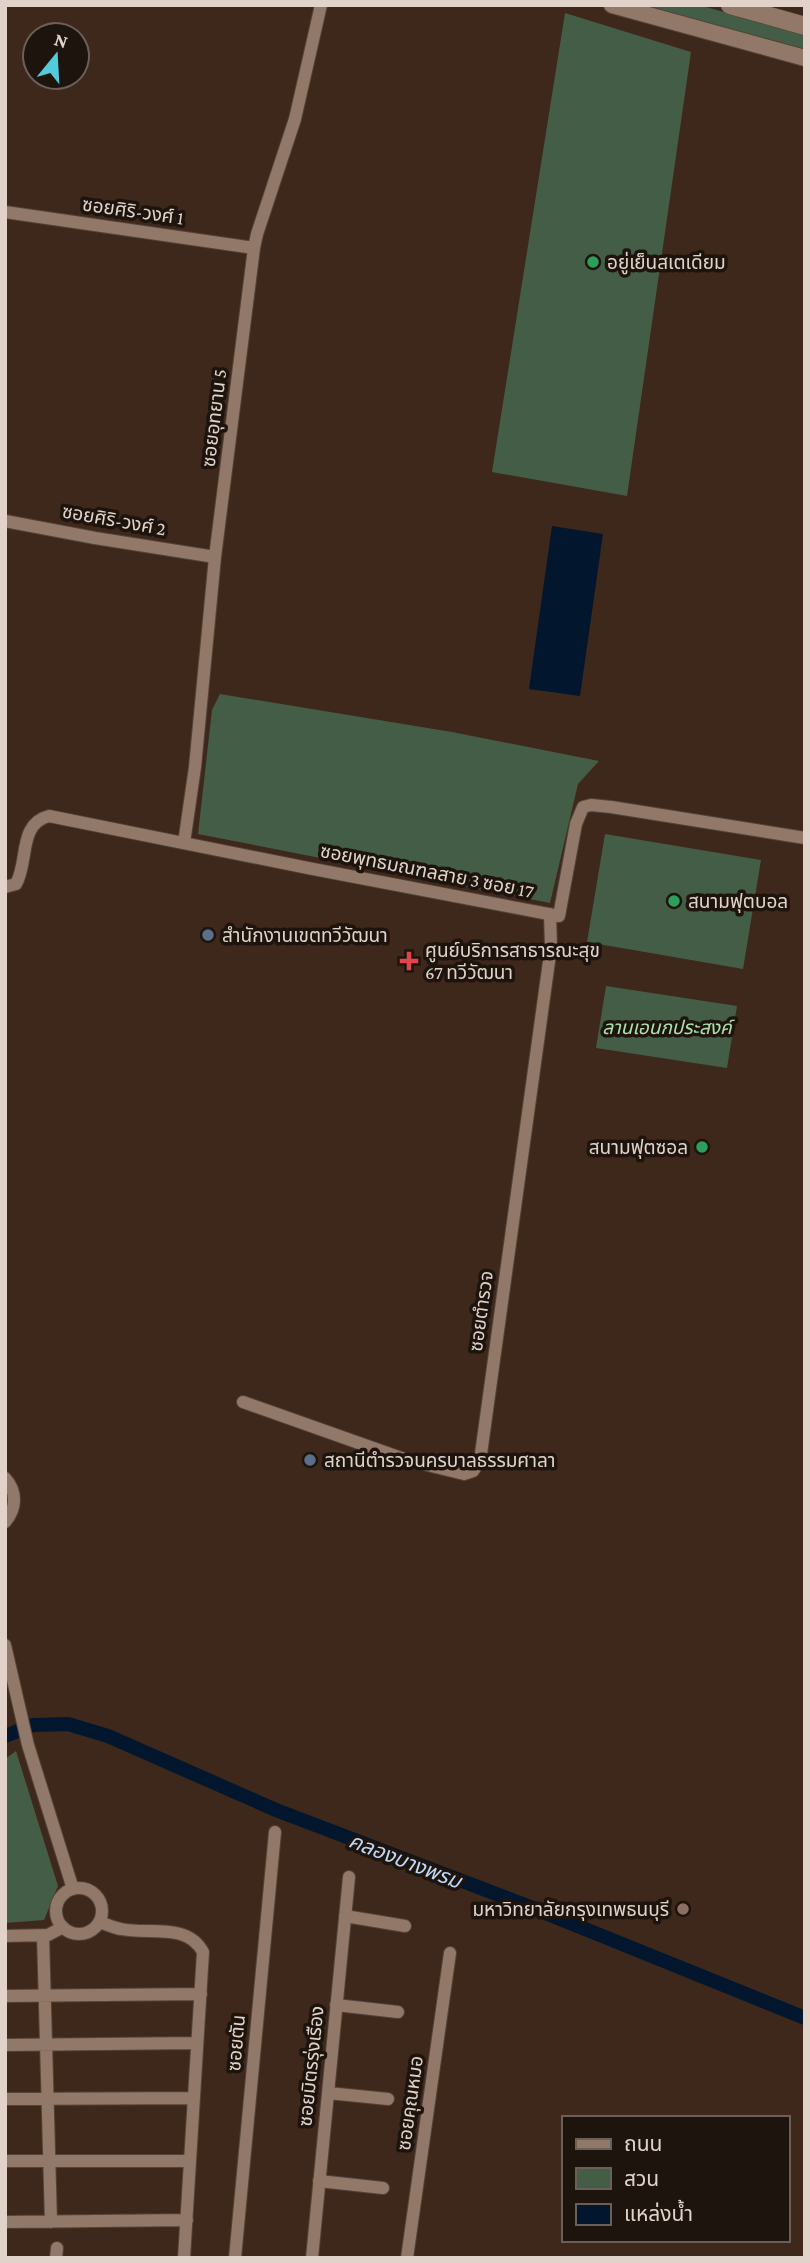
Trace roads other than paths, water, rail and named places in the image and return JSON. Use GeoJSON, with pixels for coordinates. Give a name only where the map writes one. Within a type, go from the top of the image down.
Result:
{"type":"FeatureCollection","features":[{"type":"Feature","properties":{"kind":"main road"},"geometry":{"type":"LineString","coordinates":[[730,5],[805,26]]}},
{"type":"Feature","properties":{"kind":"street","name":"ซอยอุทยาน 5"},"geometry":{"type":"LineString","coordinates":[[184,843],[195,767],[215,557],[254,248],[295,119],[321,5]]}},
{"type":"Feature","properties":{"kind":"street"},"geometry":{"type":"LineString","coordinates":[[612,5],[805,58]]}},
{"type":"Feature","properties":{"kind":"street","name":"ซอยศิริ-วงศ์ 1"},"geometry":{"type":"LineString","coordinates":[[5,212],[254,248]]}},
{"type":"Feature","properties":{"kind":"street","name":"ซอยศิริ-วงศ์ 2"},"geometry":{"type":"LineString","coordinates":[[5,521],[215,557]]}},
{"type":"Feature","properties":{"kind":"street","name":"ซอยพุทธมณฑลสาย 3 ซอย 17"},"geometry":{"type":"LineString","coordinates":[[5,887],[16,884],[20,877],[28,834],[33,824],[40,818],[49,816],[559,916],[576,824],[583,807],[611,807],[805,838]]}},
{"type":"Feature","properties":{"kind":"street","name":"ซอยตำรวจ"},"geometry":{"type":"LineString","coordinates":[[243,1402],[407,1460],[464,1474],[473,1471],[480,1461],[551,947],[550,915]]}},
{"type":"Feature","properties":{"kind":"street"},"geometry":{"type":"LineString","coordinates":[[5,1478],[15,1498],[13,1509],[5,1522]]}},
{"type":"Feature","properties":{"kind":"street"},"geometry":{"type":"LineString","coordinates":[[5,1646],[29,1745],[73,1889]]}},
{"type":"Feature","properties":{"kind":"street","name":"ซอยตัน"},"geometry":{"type":"LineString","coordinates":[[236,2258],[275,1832]]}},
{"type":"Feature","properties":{"kind":"street","name":"ซอยมิตรรุ่งเรือง"},"geometry":{"type":"LineString","coordinates":[[312,2258],[349,1877]]}},
{"type":"Feature","properties":{"kind":"street"},"geometry":{"type":"LineString","coordinates":[[73,1889],[86,1889],[98,1897],[102,1912],[99,1922],[84,1934],[69,1932],[58,1921],[56,1906],[64,1893],[73,1889]]}},
{"type":"Feature","properties":{"kind":"street"},"geometry":{"type":"LineString","coordinates":[[345,1916],[405,1926]]}},
{"type":"Feature","properties":{"kind":"street"},"geometry":{"type":"LineString","coordinates":[[99,1922],[121,1929],[178,1933],[191,1938],[202,1952],[184,2258]]}},
{"type":"Feature","properties":{"kind":"street"},"geometry":{"type":"LineString","coordinates":[[5,1936],[51,1934],[63,1927]]}},
{"type":"Feature","properties":{"kind":"street"},"geometry":{"type":"LineString","coordinates":[[43,1935],[51,2222]]}},
{"type":"Feature","properties":{"kind":"street","name":"ซอยคุณหมอ"},"geometry":{"type":"LineString","coordinates":[[407,2258],[450,1953]]}},
{"type":"Feature","properties":{"kind":"street"},"geometry":{"type":"LineString","coordinates":[[5,1996],[201,1994]]}},
{"type":"Feature","properties":{"kind":"street"},"geometry":{"type":"LineString","coordinates":[[336,2005],[398,2012]]}},
{"type":"Feature","properties":{"kind":"street"},"geometry":{"type":"LineString","coordinates":[[5,2045],[197,2043]]}},
{"type":"Feature","properties":{"kind":"street"},"geometry":{"type":"LineString","coordinates":[[327,2093],[388,2099]]}},
{"type":"Feature","properties":{"kind":"street"},"geometry":{"type":"LineString","coordinates":[[5,2099],[194,2098]]}},
{"type":"Feature","properties":{"kind":"street"},"geometry":{"type":"LineString","coordinates":[[5,2161],[190,2161]]}},
{"type":"Feature","properties":{"kind":"street"},"geometry":{"type":"LineString","coordinates":[[319,2181],[383,2188]]}},
{"type":"Feature","properties":{"kind":"street"},"geometry":{"type":"LineString","coordinates":[[5,2222],[187,2220]]}},
{"type":"Feature","properties":{"kind":"water"},"geometry":{"type":"Polygon","coordinates":[[[552,526],[603,534],[580,696],[529,689],[552,526]]]}},
{"type":"Feature","properties":{"kind":"waterway","name":"คลองบางพรม"},"geometry":{"type":"LineString","coordinates":[[5,1736],[33,1725],[68,1724],[108,1736],[276,1810],[533,1908],[805,2018]]}},
{"type":"Feature","properties":{"kind":"place","name":"อยู่เย็นสเตเดียม"},"geometry":{"type":"Point","coordinates":[593,262]}},
{"type":"Feature","properties":{"kind":"place","name":"สนามฟุตบอล"},"geometry":{"type":"Point","coordinates":[674,901]}},
{"type":"Feature","properties":{"kind":"place","name":"สำนักงานเขตทวีวัฒนา"},"geometry":{"type":"Point","coordinates":[208,935]}},
{"type":"Feature","properties":{"kind":"place","name":"ศูนย์บริการสาธารณะสุข 67 ทวีวัฒนา"},"geometry":{"type":"Point","coordinates":[409,961]}},
{"type":"Feature","properties":{"kind":"place","name":"สนามฟุตซอล"},"geometry":{"type":"Point","coordinates":[702,1147]}},
{"type":"Feature","properties":{"kind":"place","name":"สถานีตำรวจนครบาลธรรมศาลา"},"geometry":{"type":"Point","coordinates":[310,1460]}},
{"type":"Feature","properties":{"kind":"place","name":"มหาวิทยาลัยกรุงเทพธนบุรี"},"geometry":{"type":"Point","coordinates":[683,1909]}},
{"type":"Feature","properties":{"kind":"park label","name":"ลานเอนกประสงค์"},"geometry":{"type":"Point","coordinates":[667,1027]}}]}
